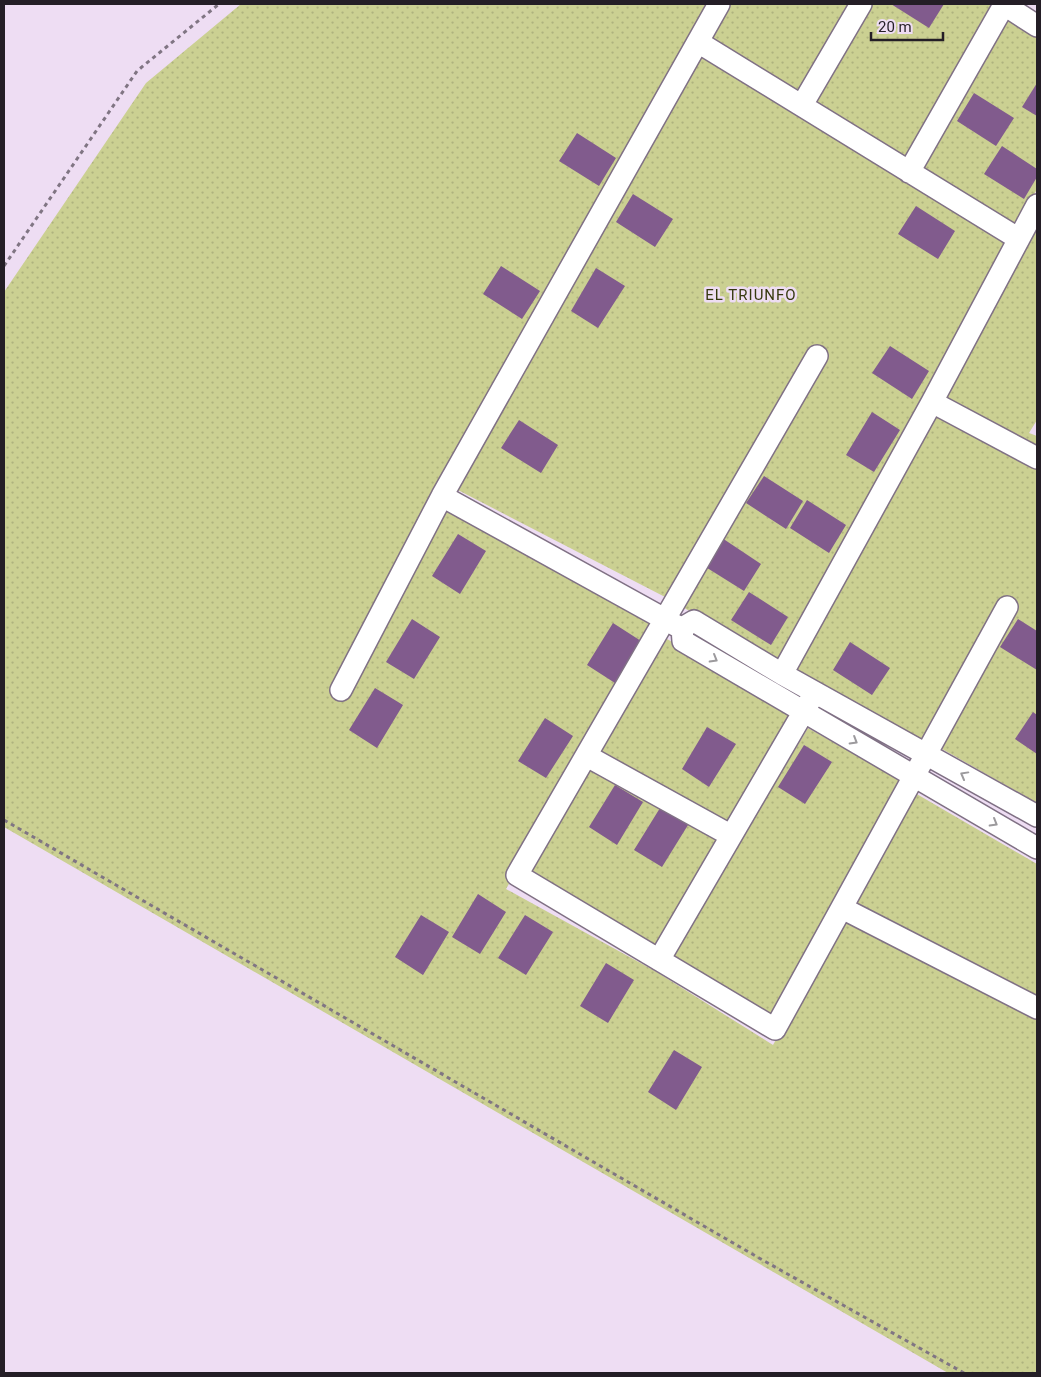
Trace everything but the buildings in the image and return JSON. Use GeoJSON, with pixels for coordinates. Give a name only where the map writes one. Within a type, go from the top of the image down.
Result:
{"type":"FeatureCollection","features":[{"type":"Feature","properties":{"kind":"street"},"geometry":{"type":"LineString","coordinates":[[341,690],[442,496],[719,4]]}},
{"type":"Feature","properties":{"kind":"street"},"geometry":{"type":"LineString","coordinates":[[802,106],[861,4]]}},
{"type":"Feature","properties":{"kind":"street"},"geometry":{"type":"LineString","coordinates":[[910,172],[1004,4],[1037,26]]}},
{"type":"Feature","properties":{"kind":"street"},"geometry":{"type":"LineString","coordinates":[[698,42],[1019,239]]}},
{"type":"Feature","properties":{"kind":"street"},"geometry":{"type":"LineString","coordinates":[[782,674],[932,402],[1037,205]]}},
{"type":"Feature","properties":{"kind":"street"},"geometry":{"type":"LineString","coordinates":[[817,356],[674,624],[587,756],[517,875],[775,1029],[1007,607]]}},
{"type":"Feature","properties":{"kind":"street"},"geometry":{"type":"LineString","coordinates":[[932,402],[1037,458]]}},
{"type":"Feature","properties":{"kind":"street"},"geometry":{"type":"LineString","coordinates":[[442,496],[674,624],[683,641],[914,776],[1035,842]]}},
{"type":"Feature","properties":{"kind":"street"},"geometry":{"type":"LineString","coordinates":[[674,624],[694,621],[782,674],[1037,816]]}},
{"type":"Feature","properties":{"kind":"street"},"geometry":{"type":"LineString","coordinates":[[659,960],[730,835],[815,692]]}},
{"type":"Feature","properties":{"kind":"street"},"geometry":{"type":"LineString","coordinates":[[587,756],[730,835]]}},
{"type":"Feature","properties":{"kind":"street"},"geometry":{"type":"LineString","coordinates":[[842,908],[1037,1008]]}},
{"type":"Feature","properties":{"kind":"path"},"geometry":{"type":"LineString","coordinates":[[4,266],[137,71],[219,4]]}},
{"type":"Feature","properties":{"kind":"path"},"geometry":{"type":"LineString","coordinates":[[4,820],[759,1258],[964,1373]]}},
{"type":"Feature","properties":{"kind":"green space"},"geometry":{"type":"Polygon","coordinates":[[[241,4],[715,4],[445,504],[657,622],[506,889],[655,971],[773,1045],[915,793],[1037,864],[1037,1373],[948,1373],[4,827],[4,292],[146,83],[241,4]]]}},
{"type":"Feature","properties":{"kind":"green space"},"geometry":{"type":"Polygon","coordinates":[[[727,4],[993,4],[1037,32],[1037,189],[925,401],[779,663],[667,598],[454,488],[727,4]]]}},
{"type":"Feature","properties":{"kind":"green space"},"geometry":{"type":"Polygon","coordinates":[[[1037,220],[1037,420],[1029,433],[1037,436],[1037,452],[941,400],[1037,220]]]}},
{"type":"Feature","properties":{"kind":"green space"},"geometry":{"type":"Polygon","coordinates":[[[936,411],[1037,464],[1037,803],[942,749],[1017,608],[928,745],[790,670],[936,411]]]}},
{"type":"Feature","properties":{"kind":"green space"},"geometry":{"type":"Polygon","coordinates":[[[667,639],[795,712],[729,829],[596,754],[667,639]]]}},
{"type":"Feature","properties":{"kind":"green space"},"geometry":{"type":"Polygon","coordinates":[[[808,728],[907,784],[770,1032],[667,963],[808,728]]]}},
{"type":"Feature","properties":{"kind":"green space"},"geometry":{"type":"Polygon","coordinates":[[[591,766],[723,838],[655,958],[523,886],[591,766]]]}},
{"type":"Feature","properties":{"kind":"district","name":"EL TRIUNFO"},"geometry":{"type":"Point","coordinates":[751,295]}}]}
